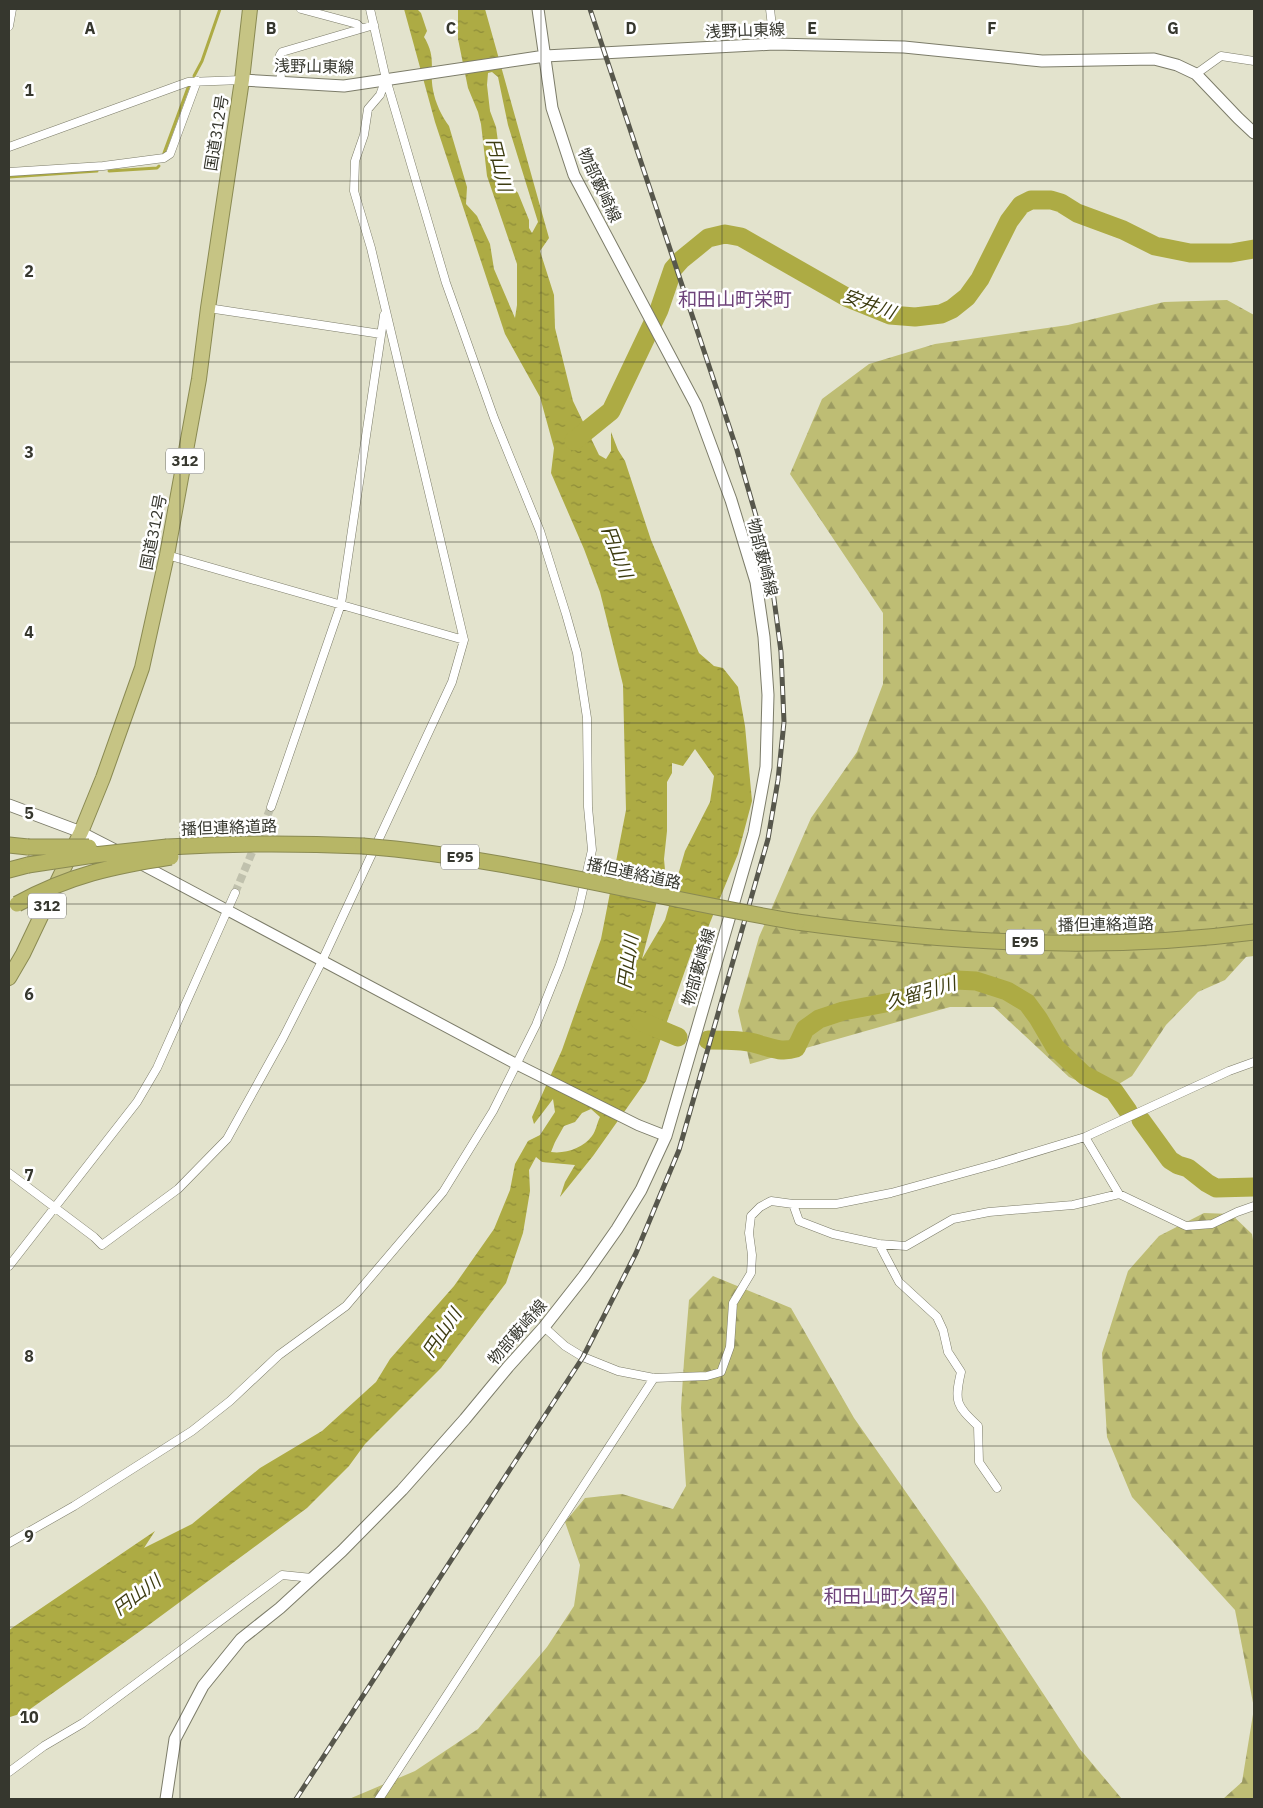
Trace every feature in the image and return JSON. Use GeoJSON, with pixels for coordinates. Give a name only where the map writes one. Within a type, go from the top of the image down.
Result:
{"type":"FeatureCollection","features":[{"type":"Feature","properties":{"kind":"highway","name":"国道312号"},"geometry":{"type":"LineString","coordinates":[[9,978],[23,954],[81,832],[103,778],[142,668],[168,554],[199,379],[242,80],[250,9]]}},
{"type":"Feature","properties":{"kind":"highway","name":"播但連絡道路"},"geometry":{"type":"LineString","coordinates":[[9,870],[28,865],[94,855],[167,848],[246,848],[314,844],[363,846],[447,855],[510,866],[797,922],[925,938],[1027,942],[1119,942],[1254,932]]}},
{"type":"Feature","properties":{"kind":"highway"},"geometry":{"type":"LineString","coordinates":[[9,846],[167,848]]}},
{"type":"Feature","properties":{"kind":"highway"},"geometry":{"type":"LineString","coordinates":[[13,906],[46,889],[82,875],[167,848]]}},
{"type":"Feature","properties":{"kind":"main road","name":"物部藪崎線"},"geometry":{"type":"LineString","coordinates":[[166,1799],[175,1739],[203,1686],[241,1640],[280,1608],[342,1551],[402,1490],[544,1328],[584,1276],[617,1229],[641,1190],[666,1136],[754,833],[766,768],[768,695],[763,628],[756,582],[731,500],[696,405],[574,175],[552,108],[538,9]]}},
{"type":"Feature","properties":{"kind":"main road","name":"浅野山東線"},"geometry":{"type":"LineString","coordinates":[[242,80],[344,86],[545,56],[774,44],[904,47],[1042,61],[1154,59],[1177,65],[1196,74],[1254,133]]}},
{"type":"Feature","properties":{"kind":"main road"},"geometry":{"type":"LineString","coordinates":[[9,805],[81,832]]}},
{"type":"Feature","properties":{"kind":"street"},"geometry":{"type":"LineString","coordinates":[[9,26],[12,9]]}},
{"type":"Feature","properties":{"kind":"street"},"geometry":{"type":"LineString","coordinates":[[301,9],[357,24],[362,28]]}},
{"type":"Feature","properties":{"kind":"street"},"geometry":{"type":"LineString","coordinates":[[9,1543],[74,1506],[192,1431],[230,1401],[279,1355],[346,1306],[442,1192],[521,1066],[560,965],[578,911],[592,850],[588,807],[587,718],[577,652],[540,531],[494,418],[446,283],[370,9]]}},
{"type":"Feature","properties":{"kind":"street"},"geometry":{"type":"LineString","coordinates":[[770,9],[774,44]]}},
{"type":"Feature","properties":{"kind":"street"},"geometry":{"type":"LineString","coordinates":[[281,83],[280,56],[282,52],[374,25]]}},
{"type":"Feature","properties":{"kind":"street"},"geometry":{"type":"LineString","coordinates":[[1196,74],[1221,56],[1254,61]]}},
{"type":"Feature","properties":{"kind":"street"},"geometry":{"type":"LineString","coordinates":[[9,1173],[102,1245],[178,1189],[227,1139],[283,1038],[322,961],[452,682],[464,640],[371,248],[354,191],[355,161],[364,135],[368,109],[380,95],[390,78]]}},
{"type":"Feature","properties":{"kind":"street"},"geometry":{"type":"LineString","coordinates":[[9,147],[188,82],[242,80]]}},
{"type":"Feature","properties":{"kind":"street"},"geometry":{"type":"LineString","coordinates":[[9,172],[103,166],[164,158],[170,154],[197,81]]}},
{"type":"Feature","properties":{"kind":"street"},"geometry":{"type":"LineString","coordinates":[[208,308],[381,334]]}},
{"type":"Feature","properties":{"kind":"street"},"geometry":{"type":"LineString","coordinates":[[271,807],[341,604],[385,311]]}},
{"type":"Feature","properties":{"kind":"street"},"geometry":{"type":"LineString","coordinates":[[168,554],[464,640]]}},
{"type":"Feature","properties":{"kind":"street"},"geometry":{"type":"LineString","coordinates":[[81,832],[521,1066],[638,1125],[666,1136]]}},
{"type":"Feature","properties":{"kind":"street"},"geometry":{"type":"LineString","coordinates":[[9,1266],[137,1102],[157,1068],[235,893]]}},
{"type":"Feature","properties":{"kind":"street"},"geometry":{"type":"LineString","coordinates":[[544,1328],[565,1346],[596,1363],[618,1371],[654,1378],[707,1376],[721,1372],[730,1347],[733,1304],[751,1273],[752,1256],[749,1233],[751,1216],[760,1207],[771,1201],[793,1204],[836,1204],[890,1193],[996,1164],[1085,1137],[1229,1071],[1254,1062]]}},
{"type":"Feature","properties":{"kind":"street"},"geometry":{"type":"LineString","coordinates":[[1085,1137],[1119,1194],[1186,1226],[1212,1224],[1254,1206]]}},
{"type":"Feature","properties":{"kind":"street"},"geometry":{"type":"LineString","coordinates":[[793,1204],[799,1221],[833,1234],[879,1244],[906,1246],[953,1219],[989,1212],[1073,1205],[1119,1194]]}},
{"type":"Feature","properties":{"kind":"street"},"geometry":{"type":"LineString","coordinates":[[879,1244],[899,1282],[937,1318],[943,1330],[948,1352],[961,1372],[956,1396],[963,1412],[978,1426],[979,1462],[997,1488]]}},
{"type":"Feature","properties":{"kind":"street"},"geometry":{"type":"LineString","coordinates":[[379,1799],[654,1378]]}},
{"type":"Feature","properties":{"kind":"street"},"geometry":{"type":"LineString","coordinates":[[9,1772],[44,1746],[83,1723],[282,1575],[312,1578]]}},
{"type":"Feature","properties":{"kind":"green space"},"geometry":{"type":"Polygon","coordinates":[[[1227,300],[1254,315],[1254,956],[1246,957],[1225,980],[1198,992],[1166,1025],[1132,1076],[1104,1093],[1069,1077],[994,1007],[950,1007],[750,1064],[738,1011],[759,937],[811,818],[857,752],[883,684],[883,613],[790,474],[822,399],[869,364],[935,344],[1068,325],[1164,302],[1227,300]]]}},
{"type":"Feature","properties":{"kind":"green space"},"geometry":{"type":"Polygon","coordinates":[[[1204,1213],[1231,1214],[1252,1234],[1254,1246],[1254,1708],[1235,1610],[1132,1497],[1107,1437],[1102,1353],[1128,1271],[1159,1236],[1204,1213]]]}},
{"type":"Feature","properties":{"kind":"green space"},"geometry":{"type":"Polygon","coordinates":[[[713,1276],[791,1308],[854,1418],[985,1605],[1079,1748],[1122,1799],[349,1799],[415,1771],[478,1729],[547,1647],[574,1606],[580,1565],[565,1522],[585,1498],[622,1494],[673,1509],[686,1486],[681,1408],[689,1300],[713,1276]]]}},
{"type":"Feature","properties":{"kind":"green space"},"geometry":{"type":"Polygon","coordinates":[[[1254,1708],[1254,1799],[1223,1799],[1242,1782],[1254,1708]]]}},
{"type":"Feature","properties":{"kind":"water","name":"円山川"},"geometry":{"type":"Polygon","coordinates":[[[404,9],[417,9],[421,13],[427,31],[424,37],[432,57],[434,95],[439,109],[449,126],[467,187],[466,204],[477,216],[490,244],[494,269],[515,318],[517,305],[517,264],[487,176],[481,124],[468,88],[458,39],[458,9],[485,9],[549,238],[540,251],[554,295],[555,328],[573,401],[599,455],[606,459],[611,451],[611,432],[618,450],[625,461],[651,540],[699,653],[714,666],[723,668],[738,687],[745,726],[752,801],[738,854],[707,930],[693,948],[646,1081],[593,1156],[560,1197],[565,1182],[575,1165],[542,1162],[536,1157],[529,1170],[530,1191],[523,1233],[506,1283],[441,1368],[365,1444],[349,1466],[307,1508],[146,1627],[26,1712],[10,1717],[9,1630],[155,1531],[144,1548],[192,1524],[260,1468],[322,1431],[376,1382],[390,1359],[454,1286],[494,1229],[510,1190],[515,1164],[528,1141],[540,1135],[555,1112],[553,1099],[534,1124],[532,1117],[562,1050],[601,939],[626,810],[623,685],[600,592],[584,549],[551,473],[554,448],[540,397],[505,334],[435,122],[404,9]],[[492,72],[488,73],[487,85],[490,111],[496,127],[499,149],[509,182],[518,193],[532,233],[538,222],[508,125],[498,77],[492,72]],[[695,749],[683,766],[672,763],[672,773],[667,782],[665,870],[642,959],[665,920],[685,851],[710,802],[714,776],[695,749]],[[591,1109],[582,1113],[575,1122],[564,1126],[551,1152],[574,1149],[584,1144],[592,1136],[600,1117],[591,1109]]]}},
{"type":"Feature","properties":{"kind":"waterway"},"geometry":{"type":"LineString","coordinates":[[194,76],[202,61],[220,9]]}},
{"type":"Feature","properties":{"kind":"waterway"},"geometry":{"type":"LineString","coordinates":[[164,153],[189,85]]}},
{"type":"Feature","properties":{"kind":"waterway"},"geometry":{"type":"LineString","coordinates":[[109,171],[157,168],[159,166]]}},
{"type":"Feature","properties":{"kind":"waterway"},"geometry":{"type":"LineString","coordinates":[[9,177],[97,171]]}},
{"type":"Feature","properties":{"kind":"waterway","name":"安井川"},"geometry":{"type":"LineString","coordinates":[[574,441],[611,411],[659,310],[673,269],[708,238],[725,234],[741,237],[848,298],[890,315],[915,317],[941,314],[952,309],[967,297],[980,279],[1009,221],[1021,205],[1031,200],[1051,200],[1061,203],[1077,213],[1123,230],[1155,246],[1190,253],[1231,253],[1254,249]]}},
{"type":"Feature","properties":{"kind":"waterway","name":"久留引川"},"geometry":{"type":"LineString","coordinates":[[708,1040],[744,1041],[778,1050],[790,1050],[796,1048],[805,1029],[819,1019],[843,1011],[896,1001],[956,980],[976,981],[1007,991],[1027,1003],[1055,1047],[1084,1075],[1114,1091],[1128,1111]]}},
{"type":"Feature","properties":{"kind":"waterway","name":"久留引川"},"geometry":{"type":"LineString","coordinates":[[640,1021],[678,1037]]}},
{"type":"Feature","properties":{"kind":"waterway","name":"久留引川"},"geometry":{"type":"LineString","coordinates":[[1141,1120],[1170,1160],[1188,1168],[1207,1183],[1216,1188],[1254,1187]]}},
{"type":"Feature","properties":{"kind":"tunnel"},"geometry":{"type":"LineString","coordinates":[[235,893],[271,807]]}},
{"type":"Feature","properties":{"kind":"railway"},"geometry":{"type":"LineString","coordinates":[[296,1799],[583,1357],[636,1253],[679,1150],[768,839],[778,780],[784,722],[781,652],[769,561],[737,450],[590,9]]}},
{"type":"Feature","properties":{"kind":"district","name":"和田山町栄町"},"geometry":{"type":"Point","coordinates":[735,299]}},
{"type":"Feature","properties":{"kind":"district","name":"和田山町久留引"},"geometry":{"type":"Point","coordinates":[890,1596]}}]}
